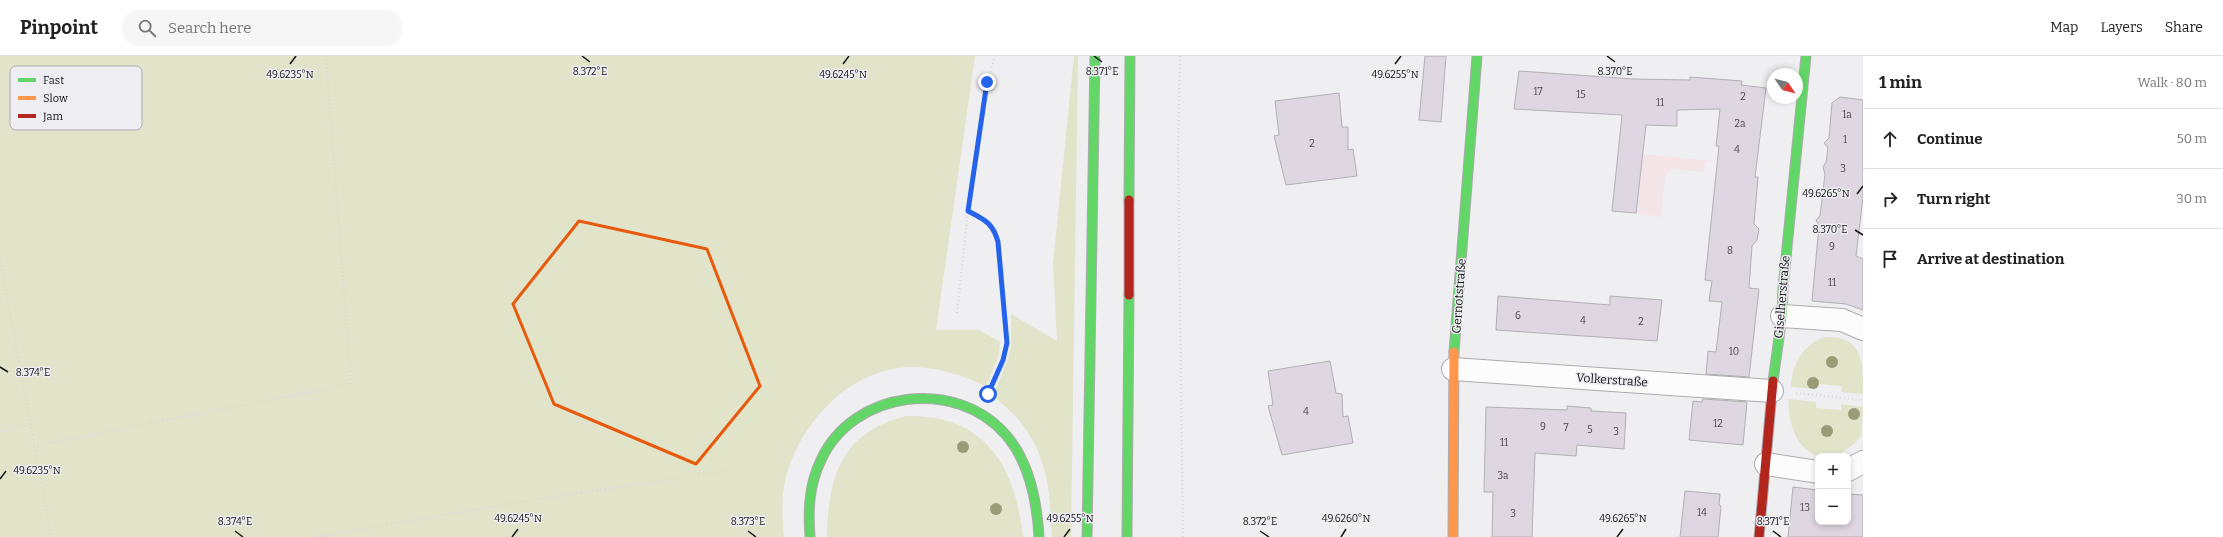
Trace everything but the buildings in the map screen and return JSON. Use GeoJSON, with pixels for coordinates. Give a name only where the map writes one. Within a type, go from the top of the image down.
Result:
{"type":"FeatureCollection","features":[{"type":"Feature","properties":{"kind":"main road"},"geometry":{"type":"LineString","coordinates":[[1087,537],[1095,56]]}},
{"type":"Feature","properties":{"kind":"main road"},"geometry":{"type":"LineString","coordinates":[[1127,537],[1130,56]]}},
{"type":"Feature","properties":{"kind":"main road","name":"Gernotstraße"},"geometry":{"type":"LineString","coordinates":[[1453,537],[1453,369],[1477,56]]}},
{"type":"Feature","properties":{"kind":"main road","name":"Giselherstraße"},"geometry":{"type":"LineString","coordinates":[[1759,537],[1772,391],[1782,316],[1784,281],[1806,56]]}},
{"type":"Feature","properties":{"kind":"main road"},"geometry":{"type":"LineString","coordinates":[[810,537],[809,504],[811,484],[818,464],[828,445],[840,431],[859,415],[880,404],[902,398],[918,396],[958,402],[977,412],[993,423],[1009,439],[1030,477],[1035,503],[1038,537]]}},
{"type":"Feature","properties":{"kind":"street"},"geometry":{"type":"LineString","coordinates":[[1782,316],[1842,320],[1863,329]]}},
{"type":"Feature","properties":{"kind":"street","name":"Volkerstraße"},"geometry":{"type":"LineString","coordinates":[[1453,369],[1772,391]]}},
{"type":"Feature","properties":{"kind":"street"},"geometry":{"type":"LineString","coordinates":[[1851,468],[1863,462]]}},
{"type":"Feature","properties":{"kind":"street"},"geometry":{"type":"LineString","coordinates":[[1766,464],[1815,472]]}},
{"type":"Feature","properties":{"kind":"path"},"geometry":{"type":"LineString","coordinates":[[33,446],[351,384],[326,56]]}},
{"type":"Feature","properties":{"kind":"path"},"geometry":{"type":"LineString","coordinates":[[957,313],[968,211],[987,82],[995,56]]}},
{"type":"Feature","properties":{"kind":"path"},"geometry":{"type":"LineString","coordinates":[[1180,56],[1178,147],[1183,537]]}},
{"type":"Feature","properties":{"kind":"path"},"geometry":{"type":"LineString","coordinates":[[968,211],[988,222],[996,233],[998,242],[1007,343],[1003,360],[988,394]]}},
{"type":"Feature","properties":{"kind":"path"},"geometry":{"type":"LineString","coordinates":[[0,258],[32,424],[33,446],[51,537]]}},
{"type":"Feature","properties":{"kind":"path"},"geometry":{"type":"LineString","coordinates":[[1772,391],[1863,400]]}},
{"type":"Feature","properties":{"kind":"path"},"geometry":{"type":"LineString","coordinates":[[0,431],[32,424]]}},
{"type":"Feature","properties":{"kind":"path"},"geometry":{"type":"LineString","coordinates":[[316,537],[532,500],[731,470]]}},
{"type":"Feature","properties":{"kind":"highlighted area"},"geometry":{"type":"Polygon","coordinates":[[[579,221],[707,249],[760,386],[696,464],[554,404],[513,304],[579,221]]]}},
{"type":"Feature","properties":{"kind":"shaded area"},"geometry":{"type":"Polygon","coordinates":[[[1642,154],[1713,161],[1705,162],[1704,172],[1672,169],[1665,175],[1661,217],[1636,213],[1642,154]]]}},
{"type":"Feature","properties":{"kind":"green space"},"geometry":{"type":"Polygon","coordinates":[[[0,56],[975,56],[936,330],[979,330],[1000,342],[999,355],[986,386],[943,371],[921,367],[909,367],[878,373],[859,381],[842,393],[827,406],[813,422],[793,458],[786,477],[783,492],[782,514],[784,537],[0,537],[0,56]]]}},
{"type":"Feature","properties":{"kind":"green space"},"geometry":{"type":"Polygon","coordinates":[[[1074,56],[1078,56],[1071,537],[1052,537],[1049,492],[1043,464],[1038,451],[1031,437],[1019,420],[993,396],[1009,356],[1011,345],[1011,314],[1057,341],[1053,264],[1074,56]]]}},
{"type":"Feature","properties":{"kind":"green space"},"geometry":{"type":"Polygon","coordinates":[[[1825,337],[1838,338],[1847,341],[1854,346],[1861,361],[1863,394],[1841,392],[1842,386],[1819,384],[1817,389],[1791,387],[1796,363],[1800,356],[1817,340],[1825,337]]]}},
{"type":"Feature","properties":{"kind":"green space"},"geometry":{"type":"Polygon","coordinates":[[[1789,399],[1816,402],[1816,408],[1841,410],[1841,404],[1863,407],[1861,436],[1847,449],[1838,453],[1815,454],[1810,452],[1801,444],[1794,432],[1790,417],[1789,399]]]}},
{"type":"Feature","properties":{"kind":"green space"},"geometry":{"type":"Polygon","coordinates":[[[906,416],[933,418],[956,424],[976,435],[991,449],[1003,467],[1012,488],[1019,511],[1023,537],[827,537],[831,494],[843,459],[853,445],[867,433],[884,423],[906,416]]]}},
{"type":"Feature","properties":{"kind":"traffic: fast"},"geometry":{"type":"LineString","coordinates":[[1087,537],[1095,56]]}},
{"type":"Feature","properties":{"kind":"traffic: fast"},"geometry":{"type":"LineString","coordinates":[[1129,200],[1130,56]]}},
{"type":"Feature","properties":{"kind":"traffic: fast"},"geometry":{"type":"LineString","coordinates":[[1454,352],[1477,56]]}},
{"type":"Feature","properties":{"kind":"traffic: fast"},"geometry":{"type":"LineString","coordinates":[[1773,381],[1782,316],[1783,288],[1806,56]]}},
{"type":"Feature","properties":{"kind":"traffic: fast"},"geometry":{"type":"LineString","coordinates":[[1127,537],[1129,295]]}},
{"type":"Feature","properties":{"kind":"traffic: fast"},"geometry":{"type":"LineString","coordinates":[[810,537],[809,507],[814,479],[821,460],[836,436],[856,418],[880,406],[907,400],[934,399],[960,405],[985,417],[1006,435],[1021,458],[1031,483],[1039,537]]}},
{"type":"Feature","properties":{"kind":"traffic: slow"},"geometry":{"type":"LineString","coordinates":[[1453,537],[1454,352]]}},
{"type":"Feature","properties":{"kind":"traffic: jam"},"geometry":{"type":"LineString","coordinates":[[1129,200],[1129,295]]}},
{"type":"Feature","properties":{"kind":"traffic: jam"},"geometry":{"type":"LineString","coordinates":[[1759,537],[1773,381]]}},
{"type":"Feature","properties":{"kind":"route"},"geometry":{"type":"LineString","coordinates":[[987,82],[968,211],[988,222],[996,233],[998,242],[1007,343],[1003,360],[988,394]]}}]}
